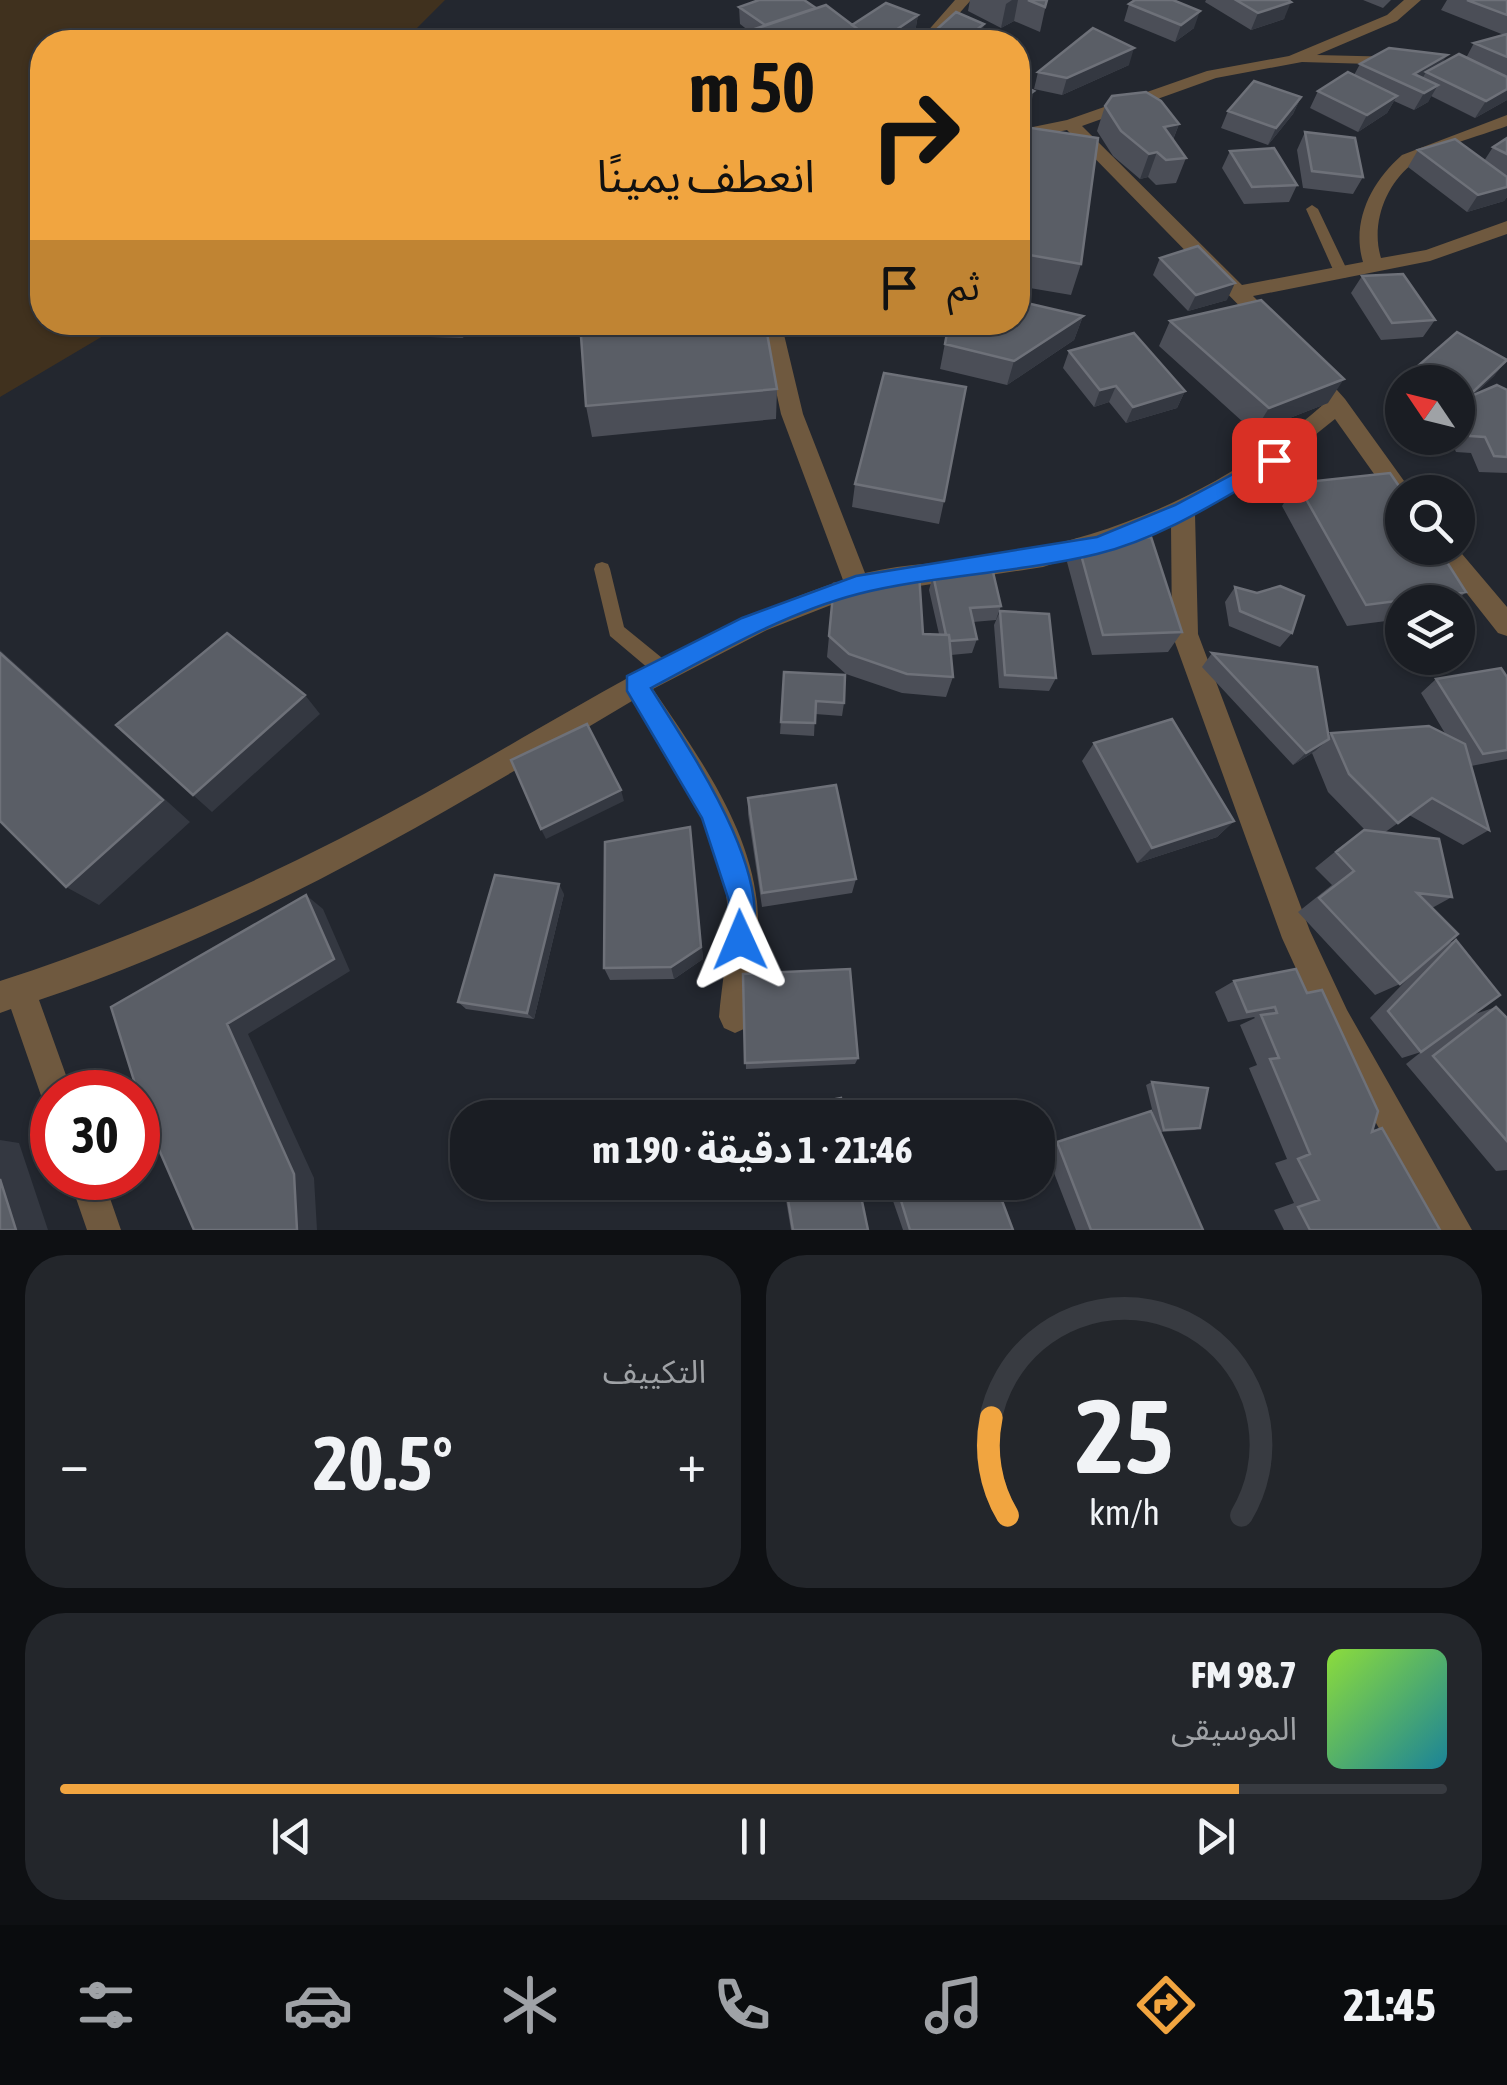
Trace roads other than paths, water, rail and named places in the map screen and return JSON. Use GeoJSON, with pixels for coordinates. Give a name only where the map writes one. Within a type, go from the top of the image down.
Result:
{"type":"FeatureCollection","features":[{"type":"Feature","properties":{"kind":"street"},"geometry":{"type":"LineString","coordinates":[[936,30],[962,0]]}},
{"type":"Feature","properties":{"kind":"street"},"geometry":{"type":"LineString","coordinates":[[1293,60],[1392,18],[1413,0]]}},
{"type":"Feature","properties":{"kind":"street"},"geometry":{"type":"LineString","coordinates":[[1030,133],[1071,124],[1213,74],[1293,60],[1418,64]]}},
{"type":"Feature","properties":{"kind":"street"},"geometry":{"type":"LineString","coordinates":[[1374,267],[1365,242],[1365,220],[1400,166],[1408,159],[1507,120]]}},
{"type":"Feature","properties":{"kind":"street"},"geometry":{"type":"LineString","coordinates":[[1071,124],[1288,344]]}},
{"type":"Feature","properties":{"kind":"street"},"geometry":{"type":"LineString","coordinates":[[1240,292],[1374,267],[1465,244],[1507,227]]}},
{"type":"Feature","properties":{"kind":"street"},"geometry":{"type":"LineString","coordinates":[[774,335],[792,414],[856,586]]}},
{"type":"Feature","properties":{"kind":"street"},"geometry":{"type":"LineString","coordinates":[[1318,381],[1387,475]]}},
{"type":"Feature","properties":{"kind":"street"},"geometry":{"type":"LineString","coordinates":[[46,1070],[10,994],[224,911],[358,845],[661,668],[750,625],[856,586],[1000,565],[1100,545],[1183,511],[1274,460],[1337,404]]}},
{"type":"Feature","properties":{"kind":"street"},"geometry":{"type":"LineString","coordinates":[[1183,511],[1185,634],[1297,938],[1336,1021],[1455,1230]]}},
{"type":"Feature","properties":{"kind":"street"},"geometry":{"type":"LineString","coordinates":[[1456,565],[1507,625]]}},
{"type":"Feature","properties":{"kind":"street"},"geometry":{"type":"LineString","coordinates":[[635,684],[714,813],[738,886],[742,901],[735,1017]]}},
{"type":"Feature","properties":{"kind":"street"},"geometry":{"type":"LineString","coordinates":[[94,1200],[104,1230]]}},
{"type":"Feature","properties":{"kind":"lane"},"geometry":{"type":"LineString","coordinates":[[1312,209],[1342,274]]}},
{"type":"Feature","properties":{"kind":"lane"},"geometry":{"type":"LineString","coordinates":[[602,569],[616,630],[661,668]]}}]}
